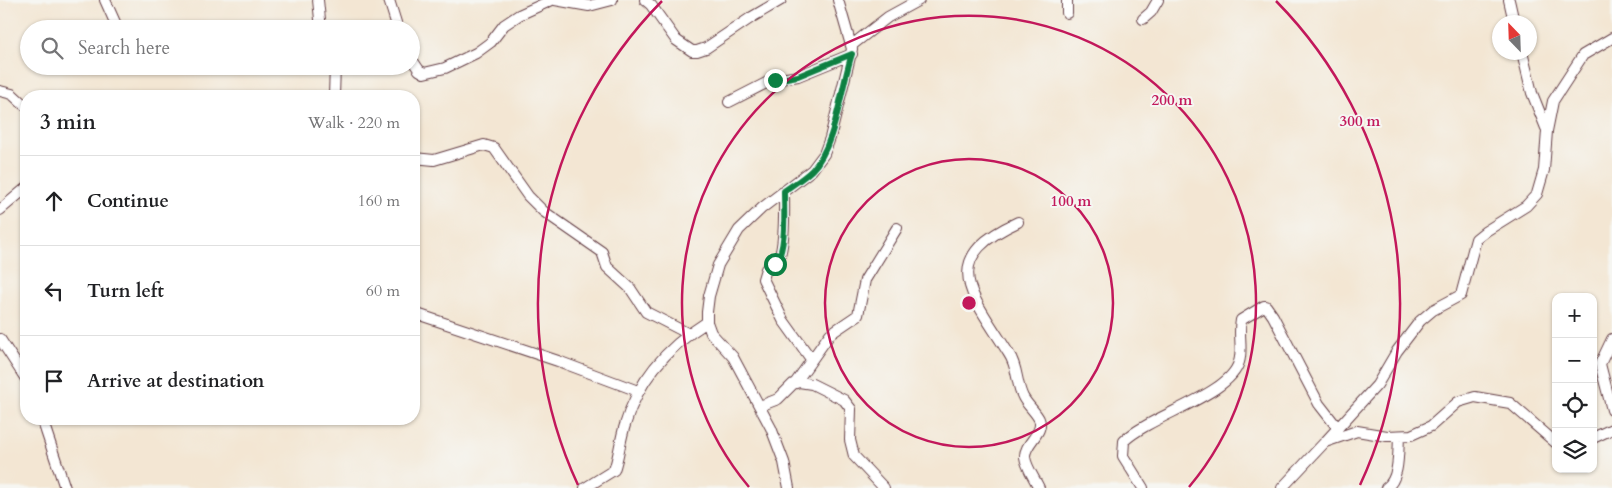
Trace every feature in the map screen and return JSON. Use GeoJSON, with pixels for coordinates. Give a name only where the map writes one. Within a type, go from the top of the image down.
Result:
{"type":"FeatureCollection","features":[{"type":"Feature","properties":{"kind":"street"},"geometry":{"type":"LineString","coordinates":[[105,0],[114,20]]}},
{"type":"Feature","properties":{"kind":"street"},"geometry":{"type":"LineString","coordinates":[[318,0],[320,20]]}},
{"type":"Feature","properties":{"kind":"street"},"geometry":{"type":"LineString","coordinates":[[389,0],[395,20]]}},
{"type":"Feature","properties":{"kind":"street"},"geometry":{"type":"LineString","coordinates":[[420,71],[424,73],[445,68],[485,47],[500,28],[510,20],[553,0],[589,6],[612,0]]}},
{"type":"Feature","properties":{"kind":"street"},"geometry":{"type":"LineString","coordinates":[[645,0],[651,5],[676,40],[692,51],[706,48],[752,16],[781,0]]}},
{"type":"Feature","properties":{"kind":"street"},"geometry":{"type":"LineString","coordinates":[[789,488],[784,462],[760,406],[733,357],[717,342],[707,322],[709,296],[713,281],[731,241],[750,218],[812,170],[824,154],[830,138],[852,49],[838,0]]}},
{"type":"Feature","properties":{"kind":"street"},"geometry":{"type":"LineString","coordinates":[[729,102],[770,82],[798,76],[852,49],[888,18],[919,0]]}},
{"type":"Feature","properties":{"kind":"street"},"geometry":{"type":"LineString","coordinates":[[1067,0],[1067,12]]}},
{"type":"Feature","properties":{"kind":"street"},"geometry":{"type":"LineString","coordinates":[[1143,19],[1151,12],[1158,0]]}},
{"type":"Feature","properties":{"kind":"street"},"geometry":{"type":"LineString","coordinates":[[1509,0],[1512,15]]}},
{"type":"Feature","properties":{"kind":"street"},"geometry":{"type":"LineString","coordinates":[[1282,488],[1377,385],[1400,346],[1420,321],[1433,310],[1461,294],[1476,239],[1486,230],[1526,206],[1537,194],[1544,170],[1547,131],[1553,101],[1576,62],[1590,49],[1612,38]]}},
{"type":"Feature","properties":{"kind":"street"},"geometry":{"type":"LineString","coordinates":[[1524,60],[1532,93],[1547,131]]}},
{"type":"Feature","properties":{"kind":"street"},"geometry":{"type":"LineString","coordinates":[[334,90],[335,75]]}},
{"type":"Feature","properties":{"kind":"street"},"geometry":{"type":"LineString","coordinates":[[0,91],[12,94],[20,101]]}},
{"type":"Feature","properties":{"kind":"street"},"geometry":{"type":"LineString","coordinates":[[420,159],[434,160],[484,145],[494,148],[528,196],[551,216],[602,252],[607,267],[630,288],[646,312],[688,334]]}},
{"type":"Feature","properties":{"kind":"street"},"geometry":{"type":"LineString","coordinates":[[784,191],[779,258],[776,263],[766,269],[764,279],[783,320],[811,359]]}},
{"type":"Feature","properties":{"kind":"street"},"geometry":{"type":"LineString","coordinates":[[0,210],[20,193]]}},
{"type":"Feature","properties":{"kind":"street"},"geometry":{"type":"LineString","coordinates":[[1018,222],[996,231],[977,248],[968,264],[967,276],[970,291],[980,310],[1011,356],[1023,397],[1040,420],[1040,427],[1026,450],[1025,457],[1039,488]]}},
{"type":"Feature","properties":{"kind":"street"},"geometry":{"type":"LineString","coordinates":[[760,406],[778,400],[796,382],[830,334],[858,315],[866,280],[897,228]]}},
{"type":"Feature","properties":{"kind":"street"},"geometry":{"type":"LineString","coordinates":[[1143,488],[1123,456],[1124,441],[1149,423],[1224,384],[1239,363],[1240,320],[1264,306],[1268,308],[1319,404],[1337,427]]}},
{"type":"Feature","properties":{"kind":"street"},"geometry":{"type":"LineString","coordinates":[[420,315],[567,364],[638,391]]}},
{"type":"Feature","properties":{"kind":"street"},"geometry":{"type":"LineString","coordinates":[[585,488],[614,470],[624,426],[638,391],[662,358],[688,334],[707,322]]}},
{"type":"Feature","properties":{"kind":"street"},"geometry":{"type":"LineString","coordinates":[[0,339],[20,370]]}},
{"type":"Feature","properties":{"kind":"street"},"geometry":{"type":"LineString","coordinates":[[1612,339],[1600,364],[1612,410]]}},
{"type":"Feature","properties":{"kind":"street"},"geometry":{"type":"LineString","coordinates":[[796,382],[812,384],[831,392],[849,405],[851,412],[850,440],[854,456],[884,488]]}},
{"type":"Feature","properties":{"kind":"street"},"geometry":{"type":"LineString","coordinates":[[1325,442],[1357,431],[1399,436],[1424,430],[1458,402],[1475,397],[1510,403],[1552,440]]}},
{"type":"Feature","properties":{"kind":"street"},"geometry":{"type":"LineString","coordinates":[[44,425],[65,488]]}},
{"type":"Feature","properties":{"kind":"street"},"geometry":{"type":"LineString","coordinates":[[1597,436],[1612,429]]}},
{"type":"Feature","properties":{"kind":"street"},"geometry":{"type":"LineString","coordinates":[[1386,488],[1392,483],[1396,471],[1399,436]]}},
{"type":"Feature","properties":{"kind":"route"},"geometry":{"type":"LineString","coordinates":[[775,80],[792,79],[852,54],[824,154],[812,170],[784,191],[782,236],[779,258],[775,264]]}}]}
